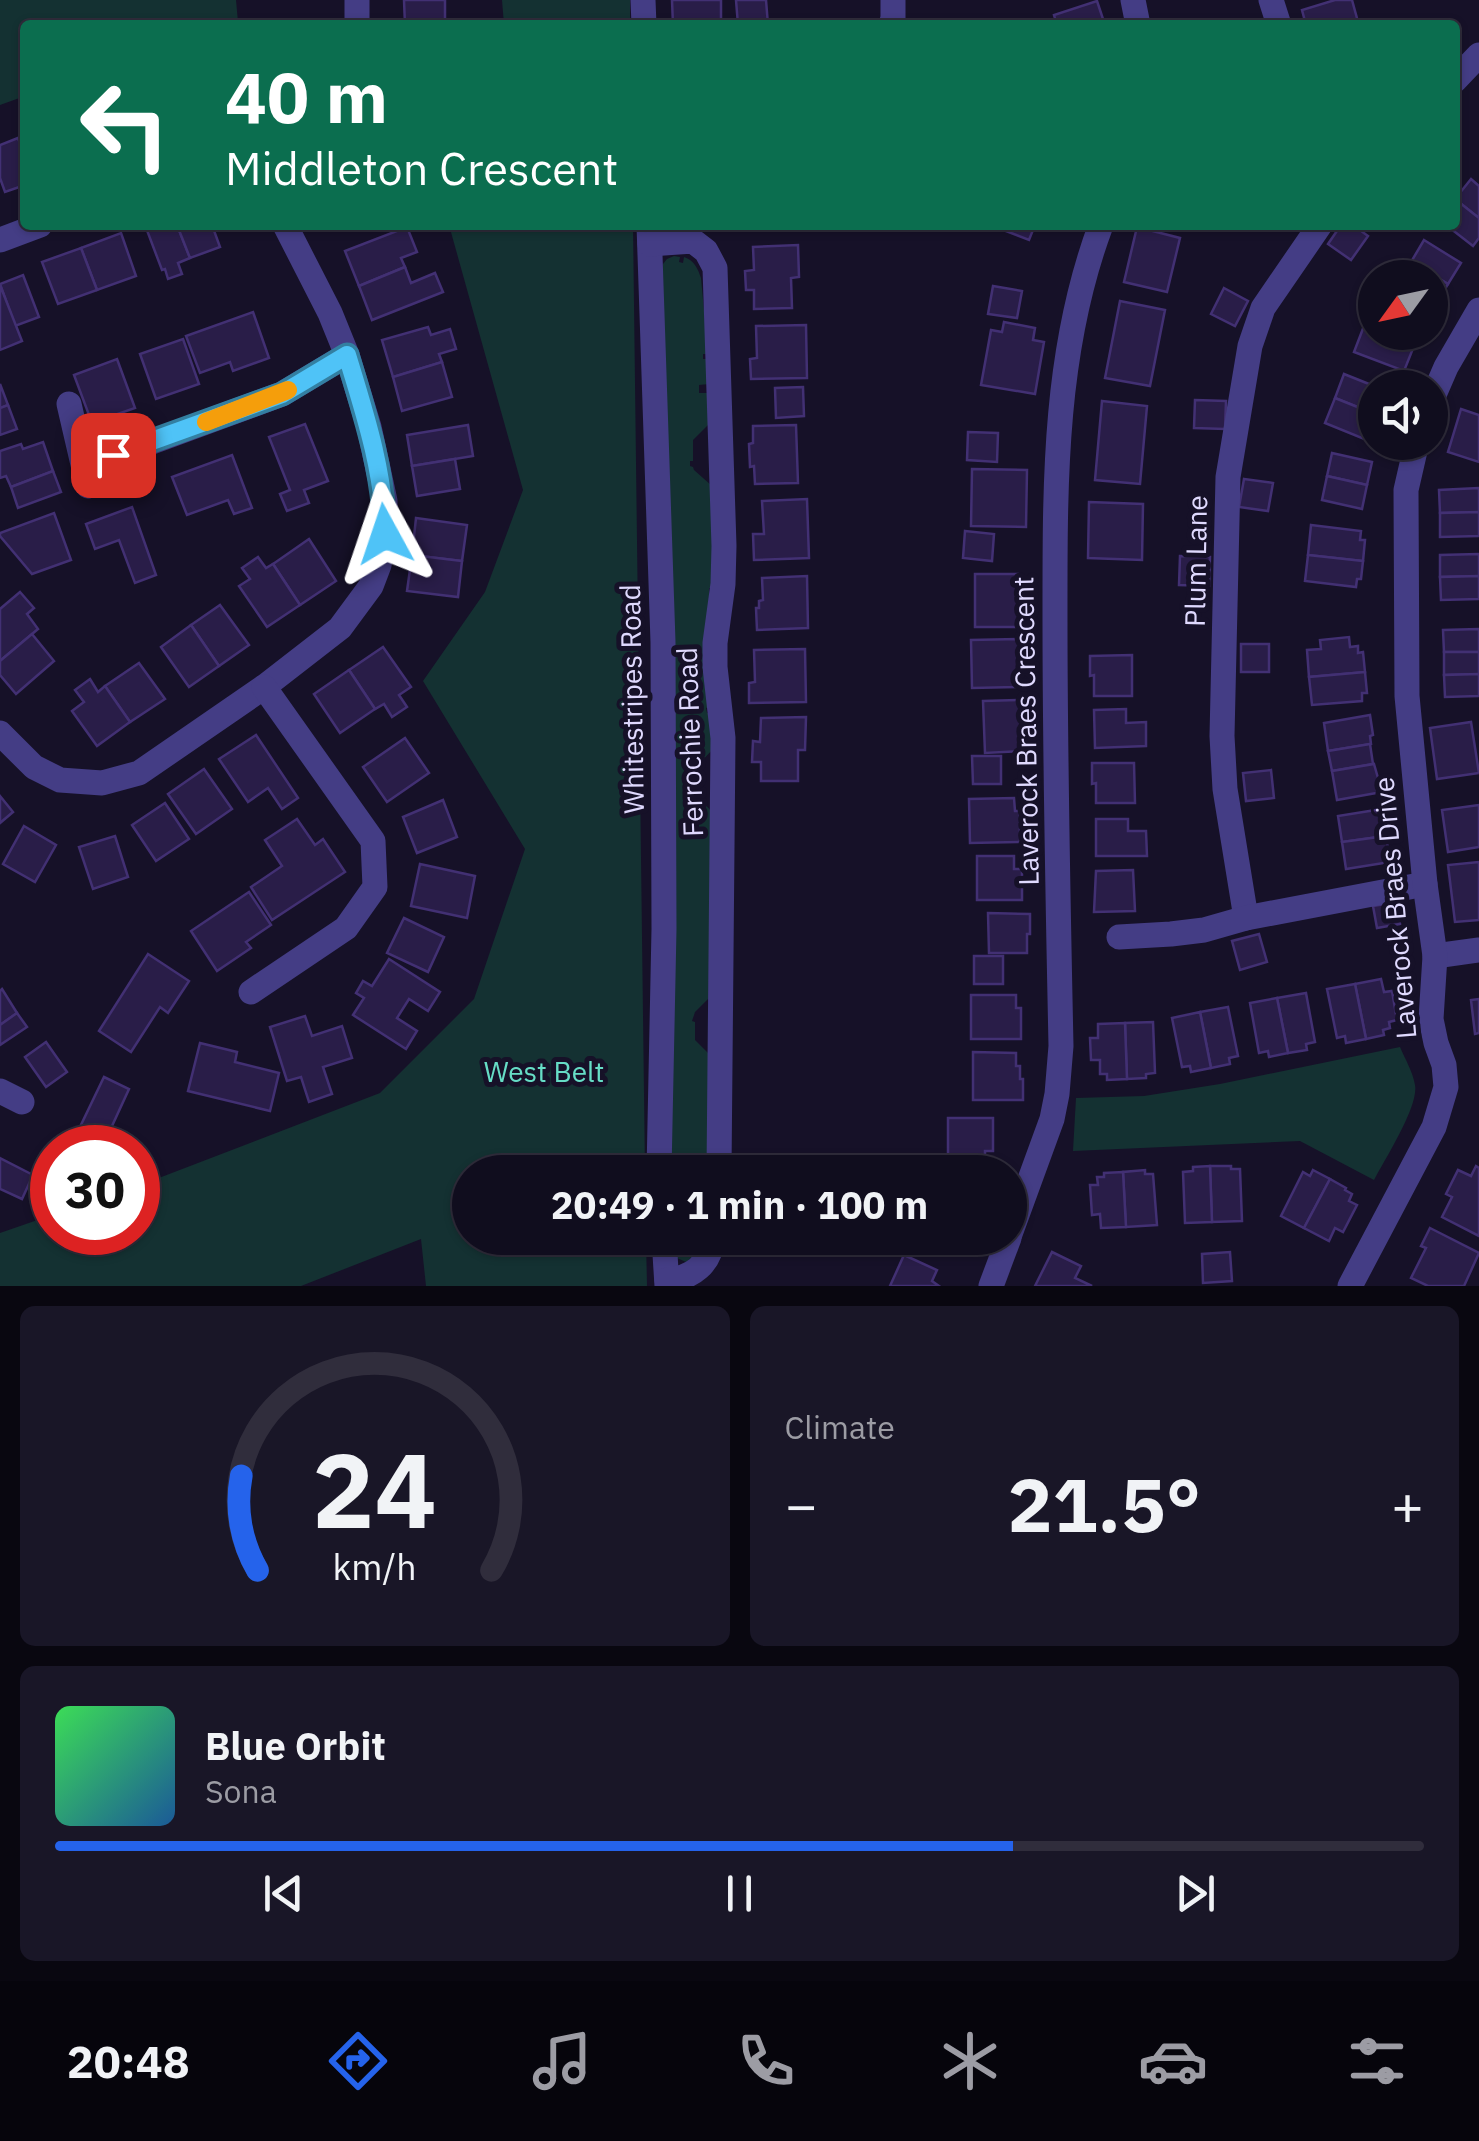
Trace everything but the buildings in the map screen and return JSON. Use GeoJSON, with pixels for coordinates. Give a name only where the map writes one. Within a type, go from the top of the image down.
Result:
{"type":"FeatureCollection","features":[{"type":"Feature","properties":{"kind":"street"},"geometry":{"type":"LineString","coordinates":[[1460,75],[1479,56]]}},
{"type":"Feature","properties":{"kind":"street"},"geometry":{"type":"LineString","coordinates":[[0,240],[27,230]]}},
{"type":"Feature","properties":{"kind":"street"},"geometry":{"type":"LineString","coordinates":[[0,733],[34,767],[60,780],[102,783],[139,773],[264,687],[340,628],[371,586],[380,565],[385,534],[384,500],[369,426],[330,313],[288,230]]}},
{"type":"Feature","properties":{"kind":"street","name":"Laverock Braes Crescent"},"geometry":{"type":"LineString","coordinates":[[1027,1187],[1052,1119],[1061,1046],[1054,569],[1057,442],[1079,299],[1086,264],[1099,230]]}},
{"type":"Feature","properties":{"kind":"street","name":"Plum Lane"},"geometry":{"type":"LineString","coordinates":[[1246,918],[1225,789],[1222,736],[1228,477],[1250,346],[1263,308],[1317,230]]}},
{"type":"Feature","properties":{"kind":"street","name":"Whitestripes Road"},"geometry":{"type":"LineString","coordinates":[[650,234],[663,642],[660,1155]]}},
{"type":"Feature","properties":{"kind":"street","name":"Ferrochie Road"},"geometry":{"type":"LineString","coordinates":[[650,234],[693,241],[706,251],[715,268],[724,546],[714,667],[723,738],[718,1155]]}},
{"type":"Feature","properties":{"kind":"street"},"geometry":{"type":"LineString","coordinates":[[1445,370],[1479,310]]}},
{"type":"Feature","properties":{"kind":"street"},"geometry":{"type":"LineString","coordinates":[[68,404],[86,475],[142,446],[282,394],[347,355]]}},
{"type":"Feature","properties":{"kind":"street","name":"Laverock Braes Drive"},"geometry":{"type":"LineString","coordinates":[[1350,1286],[1434,1127],[1446,1087],[1432,1019],[1435,956],[1407,696],[1406,490],[1413,460]]}},
{"type":"Feature","properties":{"kind":"street"},"geometry":{"type":"LineString","coordinates":[[251,992],[346,928],[375,887],[373,841],[264,687]]}},
{"type":"Feature","properties":{"kind":"street"},"geometry":{"type":"LineString","coordinates":[[1119,936],[1204,930],[1246,918],[1425,884]]}},
{"type":"Feature","properties":{"kind":"street"},"geometry":{"type":"LineString","coordinates":[[1435,956],[1479,950]]}},
{"type":"Feature","properties":{"kind":"street"},"geometry":{"type":"LineString","coordinates":[[665,1255],[667,1283],[698,1270],[708,1255]]}},
{"type":"Feature","properties":{"kind":"street","name":"Laverock Braes Crescent"},"geometry":{"type":"LineString","coordinates":[[992,1286],[1003,1255]]}},
{"type":"Feature","properties":{"kind":"green space"},"geometry":{"type":"Polygon","coordinates":[[[0,0],[236,0],[238,20],[20,20],[20,98],[0,105],[0,0]]]}},
{"type":"Feature","properties":{"kind":"green space"},"geometry":{"type":"Polygon","coordinates":[[[502,0],[630,0],[630,20],[504,20],[502,0]]]}},
{"type":"Feature","properties":{"kind":"green space","name":"West Belt"},"geometry":{"type":"Polygon","coordinates":[[[450,230],[633,230],[645,1155],[452,1155],[452,1255],[646,1255],[647,1286],[426,1286],[421,1239],[301,1286],[0,1286],[0,1233],[30,1223],[30,1255],[160,1255],[160,1178],[380,1093],[474,999],[525,849],[423,681],[485,592],[523,490],[450,230]]]}},
{"type":"Feature","properties":{"kind":"green space"},"geometry":{"type":"Polygon","coordinates":[[[680,257],[679,262],[683,263],[684,257],[697,268],[708,354],[703,354],[703,359],[708,359],[709,384],[699,385],[699,393],[709,393],[710,423],[693,440],[690,466],[712,486],[711,707],[706,708],[707,713],[712,713],[714,748],[696,767],[696,795],[714,814],[712,995],[695,1012],[692,1021],[695,1040],[712,1057],[711,1155],[666,1155],[663,264],[667,259],[680,257]]]}},
{"type":"Feature","properties":{"kind":"green space"},"geometry":{"type":"Polygon","coordinates":[[[1400,1047],[1413,1075],[1415,1094],[1407,1119],[1374,1180],[1300,1141],[1073,1151],[1076,1098],[1144,1096],[1400,1047]]]}},
{"type":"Feature","properties":{"kind":"green space"},"geometry":{"type":"Polygon","coordinates":[[[676,1255],[695,1255],[686,1262],[676,1255]]]}},
{"type":"Feature","properties":{"kind":"slow traffic"},"geometry":{"type":"LineString","coordinates":[[206,422],[288,390]]}},
{"type":"Feature","properties":{"kind":"route"},"geometry":{"type":"LineString","coordinates":[[113,455],[282,394],[347,355],[369,426],[384,500],[385,534]]}}]}
